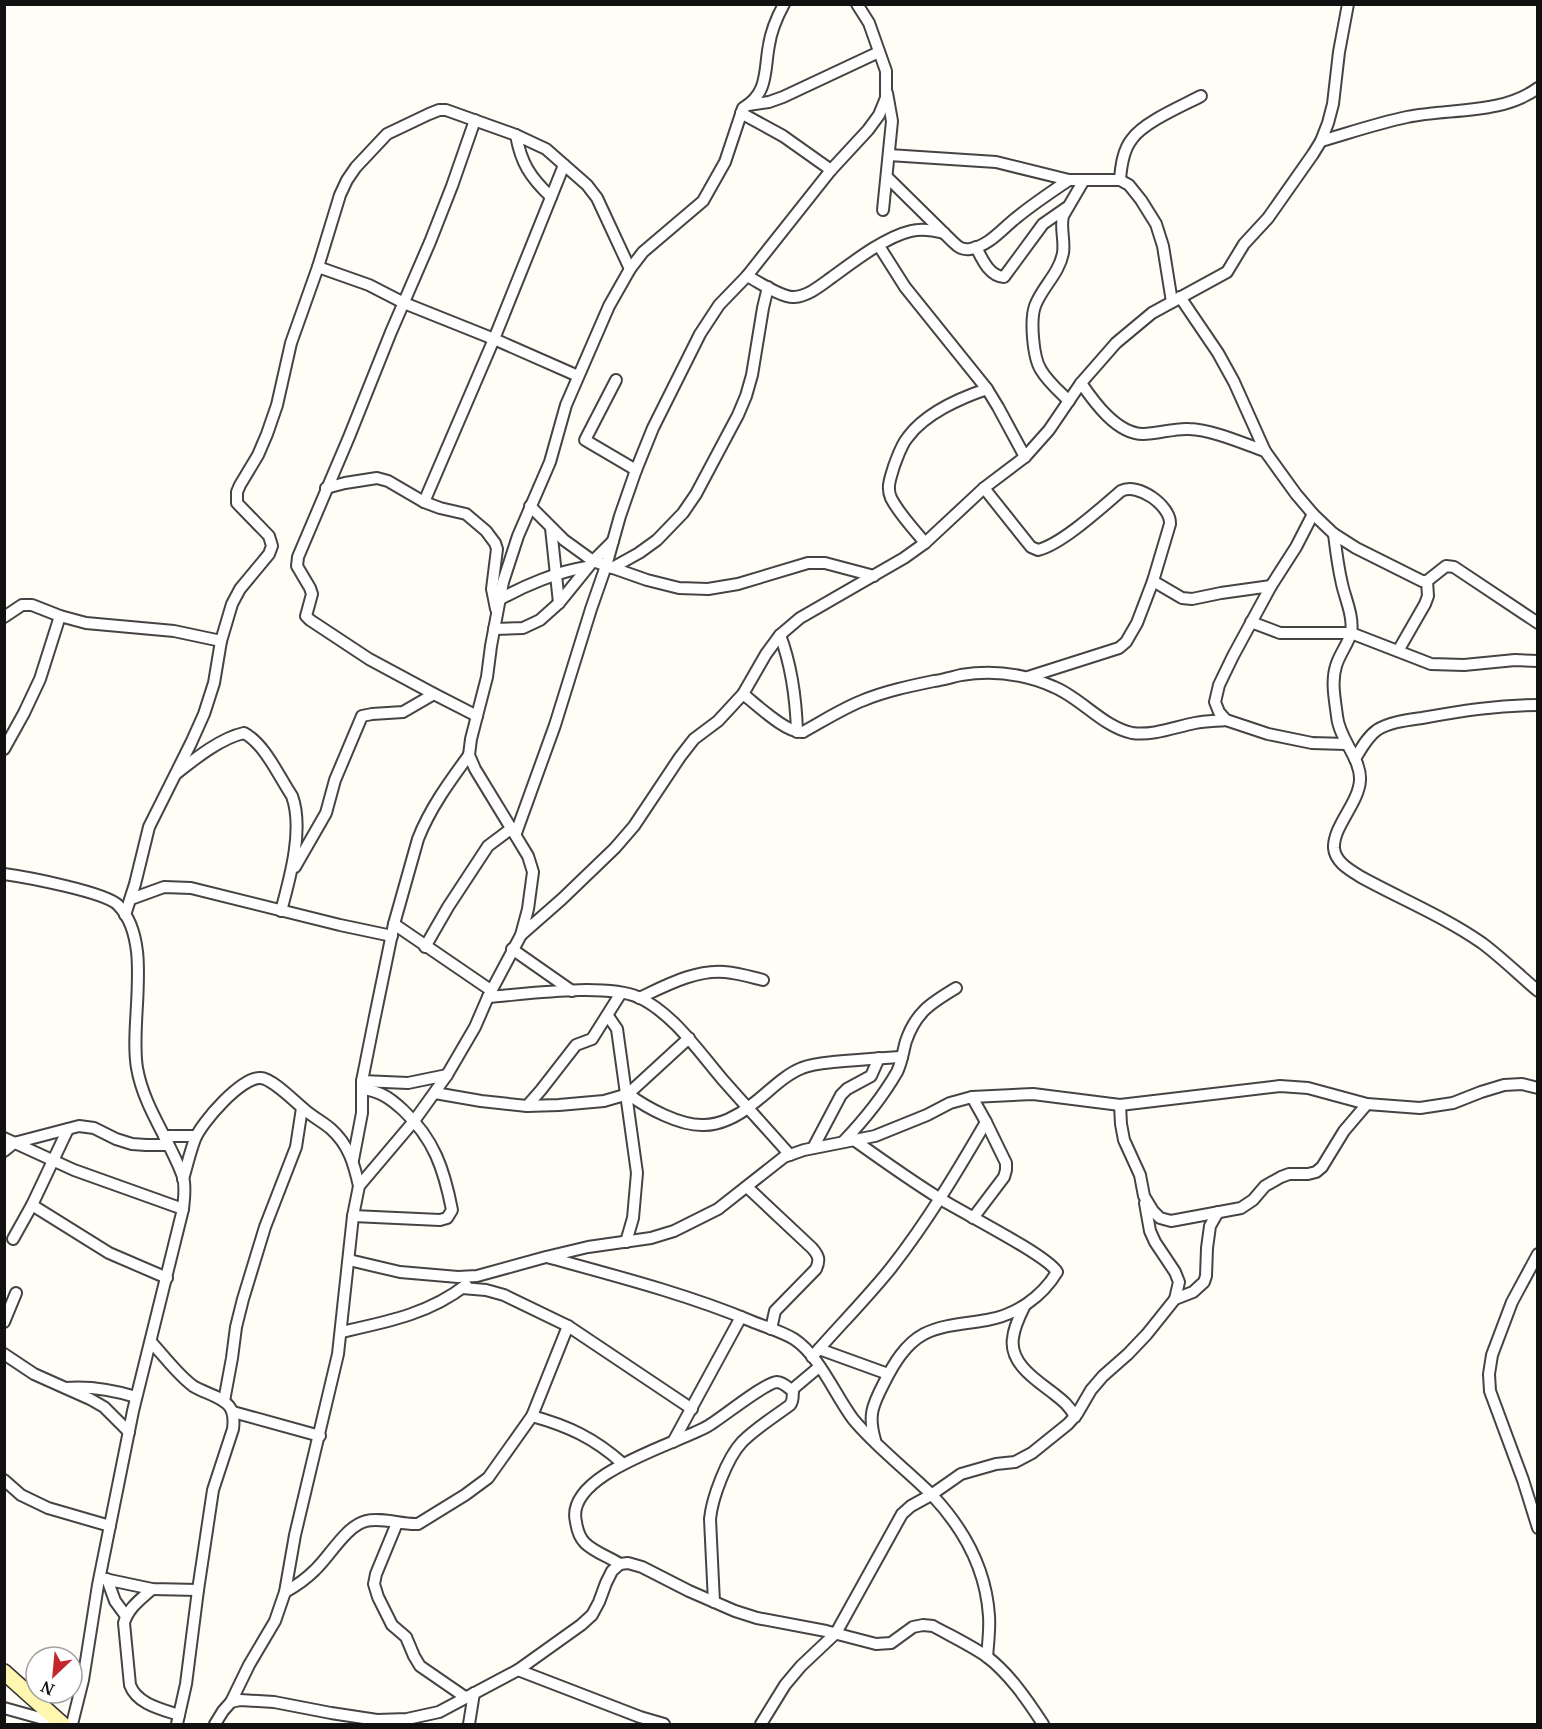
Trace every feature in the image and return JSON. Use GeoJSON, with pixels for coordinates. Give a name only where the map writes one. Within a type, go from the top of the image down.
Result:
{"type":"FeatureCollection","features":[{"type":"Feature","properties":{"kind":"street"},"geometry":{"type":"LineString","coordinates":[[353,1160],[362,1113],[362,1085],[393,930],[418,839],[443,792],[469,755],[471,739],[488,677],[503,582],[518,536],[550,462],[566,405],[609,306],[630,269],[643,252],[703,201],[725,162],[744,109],[762,89],[765,82],[769,43],[784,4]]}},
{"type":"Feature","properties":{"kind":"street"},"geometry":{"type":"LineString","coordinates":[[425,947],[488,846],[514,831],[555,725],[591,609],[609,567],[613,541],[636,470],[653,428],[700,334],[719,305],[747,276],[831,170],[879,115],[886,98],[886,71],[869,23],[857,4]]}},
{"type":"Feature","properties":{"kind":"street"},"geometry":{"type":"LineString","coordinates":[[359,1186],[414,1121],[447,1075],[475,1027],[521,935],[615,848],[634,826],[694,739],[718,721],[743,694],[780,635],[800,618],[904,558],[925,543],[984,488],[1025,457],[1049,430],[1102,357],[1125,335],[1152,313],[1227,272],[1244,244],[1268,218],[1321,141],[1334,104],[1339,52],[1348,4]]}},
{"type":"Feature","properties":{"kind":"street"},"geometry":{"type":"LineString","coordinates":[[744,109],[783,97],[879,52]]}},
{"type":"Feature","properties":{"kind":"street"},"geometry":{"type":"LineString","coordinates":[[1321,141],[1408,117],[1509,102],[1538,88]]}},
{"type":"Feature","properties":{"kind":"street"},"geometry":{"type":"LineString","coordinates":[[883,210],[892,121],[886,90]]}},
{"type":"Feature","properties":{"kind":"street"},"geometry":{"type":"LineString","coordinates":[[1120,180],[1125,152],[1131,139],[1139,131],[1163,116],[1201,96]]}},
{"type":"Feature","properties":{"kind":"street"},"geometry":{"type":"LineString","coordinates":[[744,109],[831,170]]}},
{"type":"Feature","properties":{"kind":"street"},"geometry":{"type":"LineString","coordinates":[[125,915],[149,826],[204,714],[214,683],[221,641],[232,604],[240,589],[269,554],[272,546],[269,537],[237,503],[237,492],[267,434],[277,405],[291,343],[340,195],[356,166],[387,134],[439,110],[454,111],[546,149],[587,185],[597,198],[630,269]]}},
{"type":"Feature","properties":{"kind":"street"},"geometry":{"type":"LineString","coordinates":[[475,120],[452,186],[345,448],[326,488],[298,557],[297,566],[312,594],[306,616],[310,620],[369,659],[477,716]]}},
{"type":"Feature","properties":{"kind":"street"},"geometry":{"type":"LineString","coordinates":[[516,135],[524,164],[538,185],[551,197]]}},
{"type":"Feature","properties":{"kind":"street"},"geometry":{"type":"LineString","coordinates":[[889,155],[996,162],[1069,180],[1120,180],[1129,185],[1156,224],[1176,299],[1224,363],[1264,451],[1313,514],[1334,534],[1356,548],[1409,575],[1427,581],[1446,566],[1454,567],[1538,622]]}},
{"type":"Feature","properties":{"kind":"street"},"geometry":{"type":"LineString","coordinates":[[424,502],[494,339],[564,165]]}},
{"type":"Feature","properties":{"kind":"street"},"geometry":{"type":"LineString","coordinates":[[887,177],[960,248],[967,249],[976,247],[999,233],[1020,214],[1069,180]]}},
{"type":"Feature","properties":{"kind":"street"},"geometry":{"type":"LineString","coordinates":[[1069,401],[1039,369],[1033,333],[1035,306],[1053,278],[1063,252],[1061,222],[1067,207],[1084,180]]}},
{"type":"Feature","properties":{"kind":"street"},"geometry":{"type":"LineString","coordinates":[[976,247],[985,264],[994,274],[1004,278],[1043,224],[1067,207]]}},
{"type":"Feature","properties":{"kind":"street"},"geometry":{"type":"LineString","coordinates":[[747,276],[781,294],[792,297],[802,295],[815,290],[895,237],[921,229],[944,233]]}},
{"type":"Feature","properties":{"kind":"street"},"geometry":{"type":"LineString","coordinates":[[879,246],[905,287],[987,389],[1025,457]]}},
{"type":"Feature","properties":{"kind":"street"},"geometry":{"type":"LineString","coordinates":[[318,267],[369,285],[404,303],[578,376]]}},
{"type":"Feature","properties":{"kind":"street"},"geometry":{"type":"LineString","coordinates":[[609,567],[639,553],[657,540],[683,513],[696,494],[746,396],[768,287]]}},
{"type":"Feature","properties":{"kind":"street"},"geometry":{"type":"LineString","coordinates":[[616,380],[585,440],[636,470]]}},
{"type":"Feature","properties":{"kind":"street"},"geometry":{"type":"LineString","coordinates":[[1081,383],[1104,413],[1132,432],[1144,434],[1189,429],[1220,436],[1264,451]]}},
{"type":"Feature","properties":{"kind":"street"},"geometry":{"type":"LineString","coordinates":[[925,543],[890,497],[890,479],[901,449],[907,437],[934,414],[987,389]]}},
{"type":"Feature","properties":{"kind":"street"},"geometry":{"type":"LineString","coordinates":[[326,488],[377,478],[388,481],[424,502],[466,514],[486,531],[497,549],[492,589],[497,612]]}},
{"type":"Feature","properties":{"kind":"street"},"geometry":{"type":"LineString","coordinates":[[984,488],[1031,546],[1038,550],[1076,528],[1127,488],[1135,488],[1145,494],[1164,507],[1171,517],[1153,581],[1137,623],[1126,642],[1119,648],[1028,677]]}},
{"type":"Feature","properties":{"kind":"street"},"geometry":{"type":"LineString","coordinates":[[530,506],[590,564]]}},
{"type":"Feature","properties":{"kind":"street"},"geometry":{"type":"LineString","coordinates":[[1227,720],[1219,712],[1215,702],[1219,685],[1251,622],[1296,548],[1313,514]]}},
{"type":"Feature","properties":{"kind":"street"},"geometry":{"type":"LineString","coordinates":[[551,528],[559,603]]}},
{"type":"Feature","properties":{"kind":"street"},"geometry":{"type":"LineString","coordinates":[[1334,534],[1336,560],[1348,603],[1351,633],[1336,667],[1334,681],[1337,720],[1346,744],[1359,768],[1359,785],[1334,846],[1339,861],[1361,877],[1456,927],[1481,943],[1538,991]]}},
{"type":"Feature","properties":{"kind":"street"},"geometry":{"type":"LineString","coordinates":[[494,629],[514,629],[532,625],[549,614],[590,564],[613,541]]}},
{"type":"Feature","properties":{"kind":"street"},"geometry":{"type":"LineString","coordinates":[[499,600],[524,587],[590,564],[609,567],[679,588],[708,589],[738,584],[808,562],[825,563],[874,576]]}},
{"type":"Feature","properties":{"kind":"street"},"geometry":{"type":"LineString","coordinates":[[1153,581],[1182,598],[1192,599],[1271,586]]}},
{"type":"Feature","properties":{"kind":"street"},"geometry":{"type":"LineString","coordinates":[[1398,651],[1425,604],[1428,596],[1427,581]]}},
{"type":"Feature","properties":{"kind":"street"},"geometry":{"type":"LineString","coordinates":[[4,617],[22,605],[32,605],[86,623],[174,631],[221,641]]}},
{"type":"Feature","properties":{"kind":"street"},"geometry":{"type":"LineString","coordinates":[[5,747],[40,679],[60,616]]}},
{"type":"Feature","properties":{"kind":"street"},"geometry":{"type":"LineString","coordinates":[[1251,622],[1280,633],[1351,633],[1431,664],[1464,665],[1515,660],[1538,661]]}},
{"type":"Feature","properties":{"kind":"street"},"geometry":{"type":"LineString","coordinates":[[780,635],[793,676],[797,704],[797,732]]}},
{"type":"Feature","properties":{"kind":"street"},"geometry":{"type":"LineString","coordinates":[[743,694],[788,729],[803,732],[862,701],[909,686],[962,675],[1007,674],[1028,677],[1056,687],[1111,724],[1129,732],[1141,734],[1197,723],[1227,720],[1289,739],[1312,743],[1346,744]]}},
{"type":"Feature","properties":{"kind":"street"},"geometry":{"type":"LineString","coordinates":[[291,874],[326,813],[335,780],[362,716],[403,712],[434,694]]}},
{"type":"Feature","properties":{"kind":"street"},"geometry":{"type":"LineString","coordinates":[[1355,759],[1368,738],[1377,730],[1388,725],[1478,708],[1538,705]]}},
{"type":"Feature","properties":{"kind":"street"},"geometry":{"type":"LineString","coordinates":[[175,775],[218,745],[237,735],[244,733],[252,738],[292,796],[295,805],[295,845],[291,874],[281,911]]}},
{"type":"Feature","properties":{"kind":"street"},"geometry":{"type":"LineString","coordinates":[[469,755],[475,769],[528,856],[533,872],[528,909],[521,935]]}},
{"type":"Feature","properties":{"kind":"street"},"geometry":{"type":"LineString","coordinates":[[4,874],[107,898],[117,904],[125,915],[135,935],[138,951],[135,1035],[137,1068],[142,1090],[183,1179],[183,1209],[136,1397],[110,1526],[103,1579],[72,1725]]}},
{"type":"Feature","properties":{"kind":"street"},"geometry":{"type":"LineString","coordinates":[[131,899],[164,887],[191,888],[281,911],[393,930],[425,947],[490,994],[597,990],[639,998],[663,1013],[689,1038],[790,1155]]}},
{"type":"Feature","properties":{"kind":"street"},"geometry":{"type":"LineString","coordinates":[[512,949],[572,991]]}},
{"type":"Feature","properties":{"kind":"street"},"geometry":{"type":"LineString","coordinates":[[639,998],[684,978],[703,974],[724,972],[763,980]]}},
{"type":"Feature","properties":{"kind":"street"},"geometry":{"type":"LineString","coordinates":[[849,1141],[877,1105],[899,1068],[906,1041],[920,1013],[934,1001],[956,988]]}},
{"type":"Feature","properties":{"kind":"street"},"geometry":{"type":"LineString","coordinates":[[527,1106],[576,1045],[591,1039],[621,993]]}},
{"type":"Feature","properties":{"kind":"street"},"geometry":{"type":"LineString","coordinates":[[608,1016],[617,1029],[637,1173],[633,1218],[626,1242]]}},
{"type":"Feature","properties":{"kind":"street"},"geometry":{"type":"LineString","coordinates":[[435,1093],[527,1106],[586,1103],[627,1095],[689,1038]]}},
{"type":"Feature","properties":{"kind":"street"},"geometry":{"type":"LineString","coordinates":[[627,1095],[661,1113],[694,1125],[716,1124],[748,1108],[791,1073],[804,1066],[902,1057]]}},
{"type":"Feature","properties":{"kind":"street"},"geometry":{"type":"LineString","coordinates":[[813,1148],[841,1095],[847,1089],[871,1076],[879,1058]]}},
{"type":"Feature","properties":{"kind":"street"},"geometry":{"type":"LineString","coordinates":[[362,1085],[408,1083],[447,1075]]}},
{"type":"Feature","properties":{"kind":"street"},"geometry":{"type":"LineString","coordinates":[[183,1179],[196,1136],[228,1097],[246,1082],[259,1078],[268,1081],[331,1128],[341,1139],[353,1160],[359,1186],[335,1371],[295,1535],[285,1592],[275,1621],[249,1665],[231,1702],[215,1725]]}},
{"type":"Feature","properties":{"kind":"street"},"geometry":{"type":"LineString","coordinates":[[349,1260],[400,1272],[458,1277],[477,1276],[588,1247],[651,1238],[674,1231],[718,1209],[771,1167],[790,1155],[813,1148],[875,1136],[950,1103],[972,1097],[1033,1094],[1120,1105],[1280,1086],[1308,1088],[1367,1104],[1420,1108],[1453,1103],[1504,1085],[1522,1084],[1538,1088]]}},
{"type":"Feature","properties":{"kind":"street"},"geometry":{"type":"LineString","coordinates":[[354,1216],[440,1220],[447,1218],[452,1210],[439,1161],[429,1140],[414,1121],[387,1096],[362,1085]]}},
{"type":"Feature","properties":{"kind":"street"},"geometry":{"type":"LineString","coordinates":[[972,1097],[1006,1163],[1004,1177],[973,1218]]}},
{"type":"Feature","properties":{"kind":"street"},"geometry":{"type":"LineString","coordinates":[[1144,1196],[1160,1218],[1171,1221],[1240,1208],[1247,1205],[1265,1186],[1281,1176],[1316,1172],[1322,1167],[1344,1131],[1367,1104]]}},
{"type":"Feature","properties":{"kind":"street"},"geometry":{"type":"LineString","coordinates":[[1120,1105],[1124,1140],[1140,1175],[1150,1231],[1179,1282],[1175,1299]]}},
{"type":"Feature","properties":{"kind":"street"},"geometry":{"type":"LineString","coordinates":[[224,1401],[243,1299],[265,1227],[296,1147],[302,1108]]}},
{"type":"Feature","properties":{"kind":"street"},"geometry":{"type":"LineString","coordinates":[[815,1353],[871,1293],[912,1240],[986,1122]]}},
{"type":"Feature","properties":{"kind":"street"},"geometry":{"type":"LineString","coordinates":[[9,1141],[79,1126],[93,1128],[132,1144],[146,1145],[196,1136]]}},
{"type":"Feature","properties":{"kind":"street"},"geometry":{"type":"LineString","coordinates":[[13,1239],[68,1129]]}},
{"type":"Feature","properties":{"kind":"street"},"geometry":{"type":"LineString","coordinates":[[4,1151],[9,1141]]}},
{"type":"Feature","properties":{"kind":"street"},"geometry":{"type":"LineString","coordinates":[[9,1141],[74,1170],[183,1209]]}},
{"type":"Feature","properties":{"kind":"street"},"geometry":{"type":"LineString","coordinates":[[849,1141],[939,1198],[1035,1254],[1056,1270],[1053,1278],[1024,1307],[1005,1316],[944,1327],[924,1334],[910,1344],[888,1374],[873,1406],[870,1420],[876,1443]]}},
{"type":"Feature","properties":{"kind":"street"},"geometry":{"type":"LineString","coordinates":[[747,1187],[818,1255],[819,1261],[816,1269],[775,1311],[771,1329]]}},
{"type":"Feature","properties":{"kind":"street"},"geometry":{"type":"LineString","coordinates":[[32,1205],[109,1253],[167,1278]]}},
{"type":"Feature","properties":{"kind":"street"},"geometry":{"type":"LineString","coordinates":[[761,1725],[801,1666],[836,1633],[902,1514],[961,1474],[1015,1461],[1032,1453],[1075,1417],[1091,1390],[1128,1354],[1175,1299],[1192,1292],[1204,1282],[1210,1226],[1218,1212]]}},
{"type":"Feature","properties":{"kind":"street"},"geometry":{"type":"LineString","coordinates":[[1538,1254],[1512,1302],[1492,1355],[1489,1374],[1490,1391],[1538,1528]]}},
{"type":"Feature","properties":{"kind":"street"},"geometry":{"type":"LineString","coordinates":[[546,1257],[681,1295],[771,1329],[815,1353],[888,1374]]}},
{"type":"Feature","properties":{"kind":"street"},"geometry":{"type":"LineString","coordinates":[[341,1332],[403,1318],[438,1302],[477,1276]]}},
{"type":"Feature","properties":{"kind":"street"},"geometry":{"type":"LineString","coordinates":[[462,1288],[486,1290],[504,1295],[568,1326],[692,1409]]}},
{"type":"Feature","properties":{"kind":"street"},"geometry":{"type":"LineString","coordinates":[[4,1322],[16,1293]]}},
{"type":"Feature","properties":{"kind":"street"},"geometry":{"type":"LineString","coordinates":[[1024,1307],[1012,1339],[1019,1362],[1025,1372],[1068,1405],[1075,1417]]}},
{"type":"Feature","properties":{"kind":"street"},"geometry":{"type":"LineString","coordinates":[[673,1442],[741,1317]]}},
{"type":"Feature","properties":{"kind":"street"},"geometry":{"type":"LineString","coordinates":[[285,1592],[302,1582],[316,1569],[349,1531],[359,1523],[369,1520],[418,1524],[488,1478],[532,1416],[568,1326]]}},
{"type":"Feature","properties":{"kind":"street"},"geometry":{"type":"LineString","coordinates":[[151,1342],[195,1387],[224,1401],[233,1412],[233,1429],[213,1490],[191,1648],[178,1720],[137,1697],[130,1685],[124,1623],[131,1608],[152,1589]]}},
{"type":"Feature","properties":{"kind":"street"},"geometry":{"type":"LineString","coordinates":[[815,1353],[819,1367],[852,1417],[876,1443],[931,1494],[966,1538],[983,1579],[989,1617],[987,1657]]}},
{"type":"Feature","properties":{"kind":"street"},"geometry":{"type":"LineString","coordinates":[[4,1354],[34,1374],[104,1407],[129,1432]]}},
{"type":"Feature","properties":{"kind":"street"},"geometry":{"type":"LineString","coordinates":[[714,1602],[709,1529],[711,1506],[728,1466],[740,1445],[750,1434],[790,1405],[793,1401],[793,1391],[819,1367]]}},
{"type":"Feature","properties":{"kind":"street"},"geometry":{"type":"LineString","coordinates":[[620,1564],[582,1539],[574,1517],[575,1509],[585,1492],[622,1463],[710,1425],[773,1383],[780,1383],[793,1391]]}},
{"type":"Feature","properties":{"kind":"street"},"geometry":{"type":"LineString","coordinates":[[65,1388],[95,1387],[136,1397]]}},
{"type":"Feature","properties":{"kind":"street"},"geometry":{"type":"LineString","coordinates":[[233,1412],[320,1436]]}},
{"type":"Feature","properties":{"kind":"street"},"geometry":{"type":"LineString","coordinates":[[532,1416],[577,1432],[606,1449],[622,1463]]}},
{"type":"Feature","properties":{"kind":"street"},"geometry":{"type":"LineString","coordinates":[[4,1480],[21,1495],[48,1508],[110,1526]]}},
{"type":"Feature","properties":{"kind":"street"},"geometry":{"type":"LineString","coordinates":[[397,1523],[376,1574],[374,1584],[378,1597],[392,1624],[406,1637],[420,1666],[470,1695]]}},
{"type":"Feature","properties":{"kind":"street"},"geometry":{"type":"LineString","coordinates":[[231,1702],[274,1701],[377,1720],[423,1717],[439,1712],[518,1670],[580,1625],[592,1615],[612,1570],[620,1564],[628,1563],[642,1567],[735,1611],[757,1618],[884,1645],[891,1643],[913,1627],[928,1625],[987,1657],[1010,1679],[1043,1725]]}},
{"type":"Feature","properties":{"kind":"street"},"geometry":{"type":"LineString","coordinates":[[103,1579],[152,1589],[198,1590]]}},
{"type":"Feature","properties":{"kind":"street"},"geometry":{"type":"LineString","coordinates":[[103,1579],[126,1616]]}},
{"type":"Feature","properties":{"kind":"street"},"geometry":{"type":"LineString","coordinates":[[518,1670],[664,1725]]}},
{"type":"Feature","properties":{"kind":"street"},"geometry":{"type":"LineString","coordinates":[[4,1672],[62,1724]]}},
{"type":"Feature","properties":{"kind":"street"},"geometry":{"type":"LineString","coordinates":[[469,1725],[470,1695]]}},
{"type":"Feature","properties":{"kind":"street"},"geometry":{"type":"LineString","coordinates":[[4,1708],[62,1724]]}}]}
